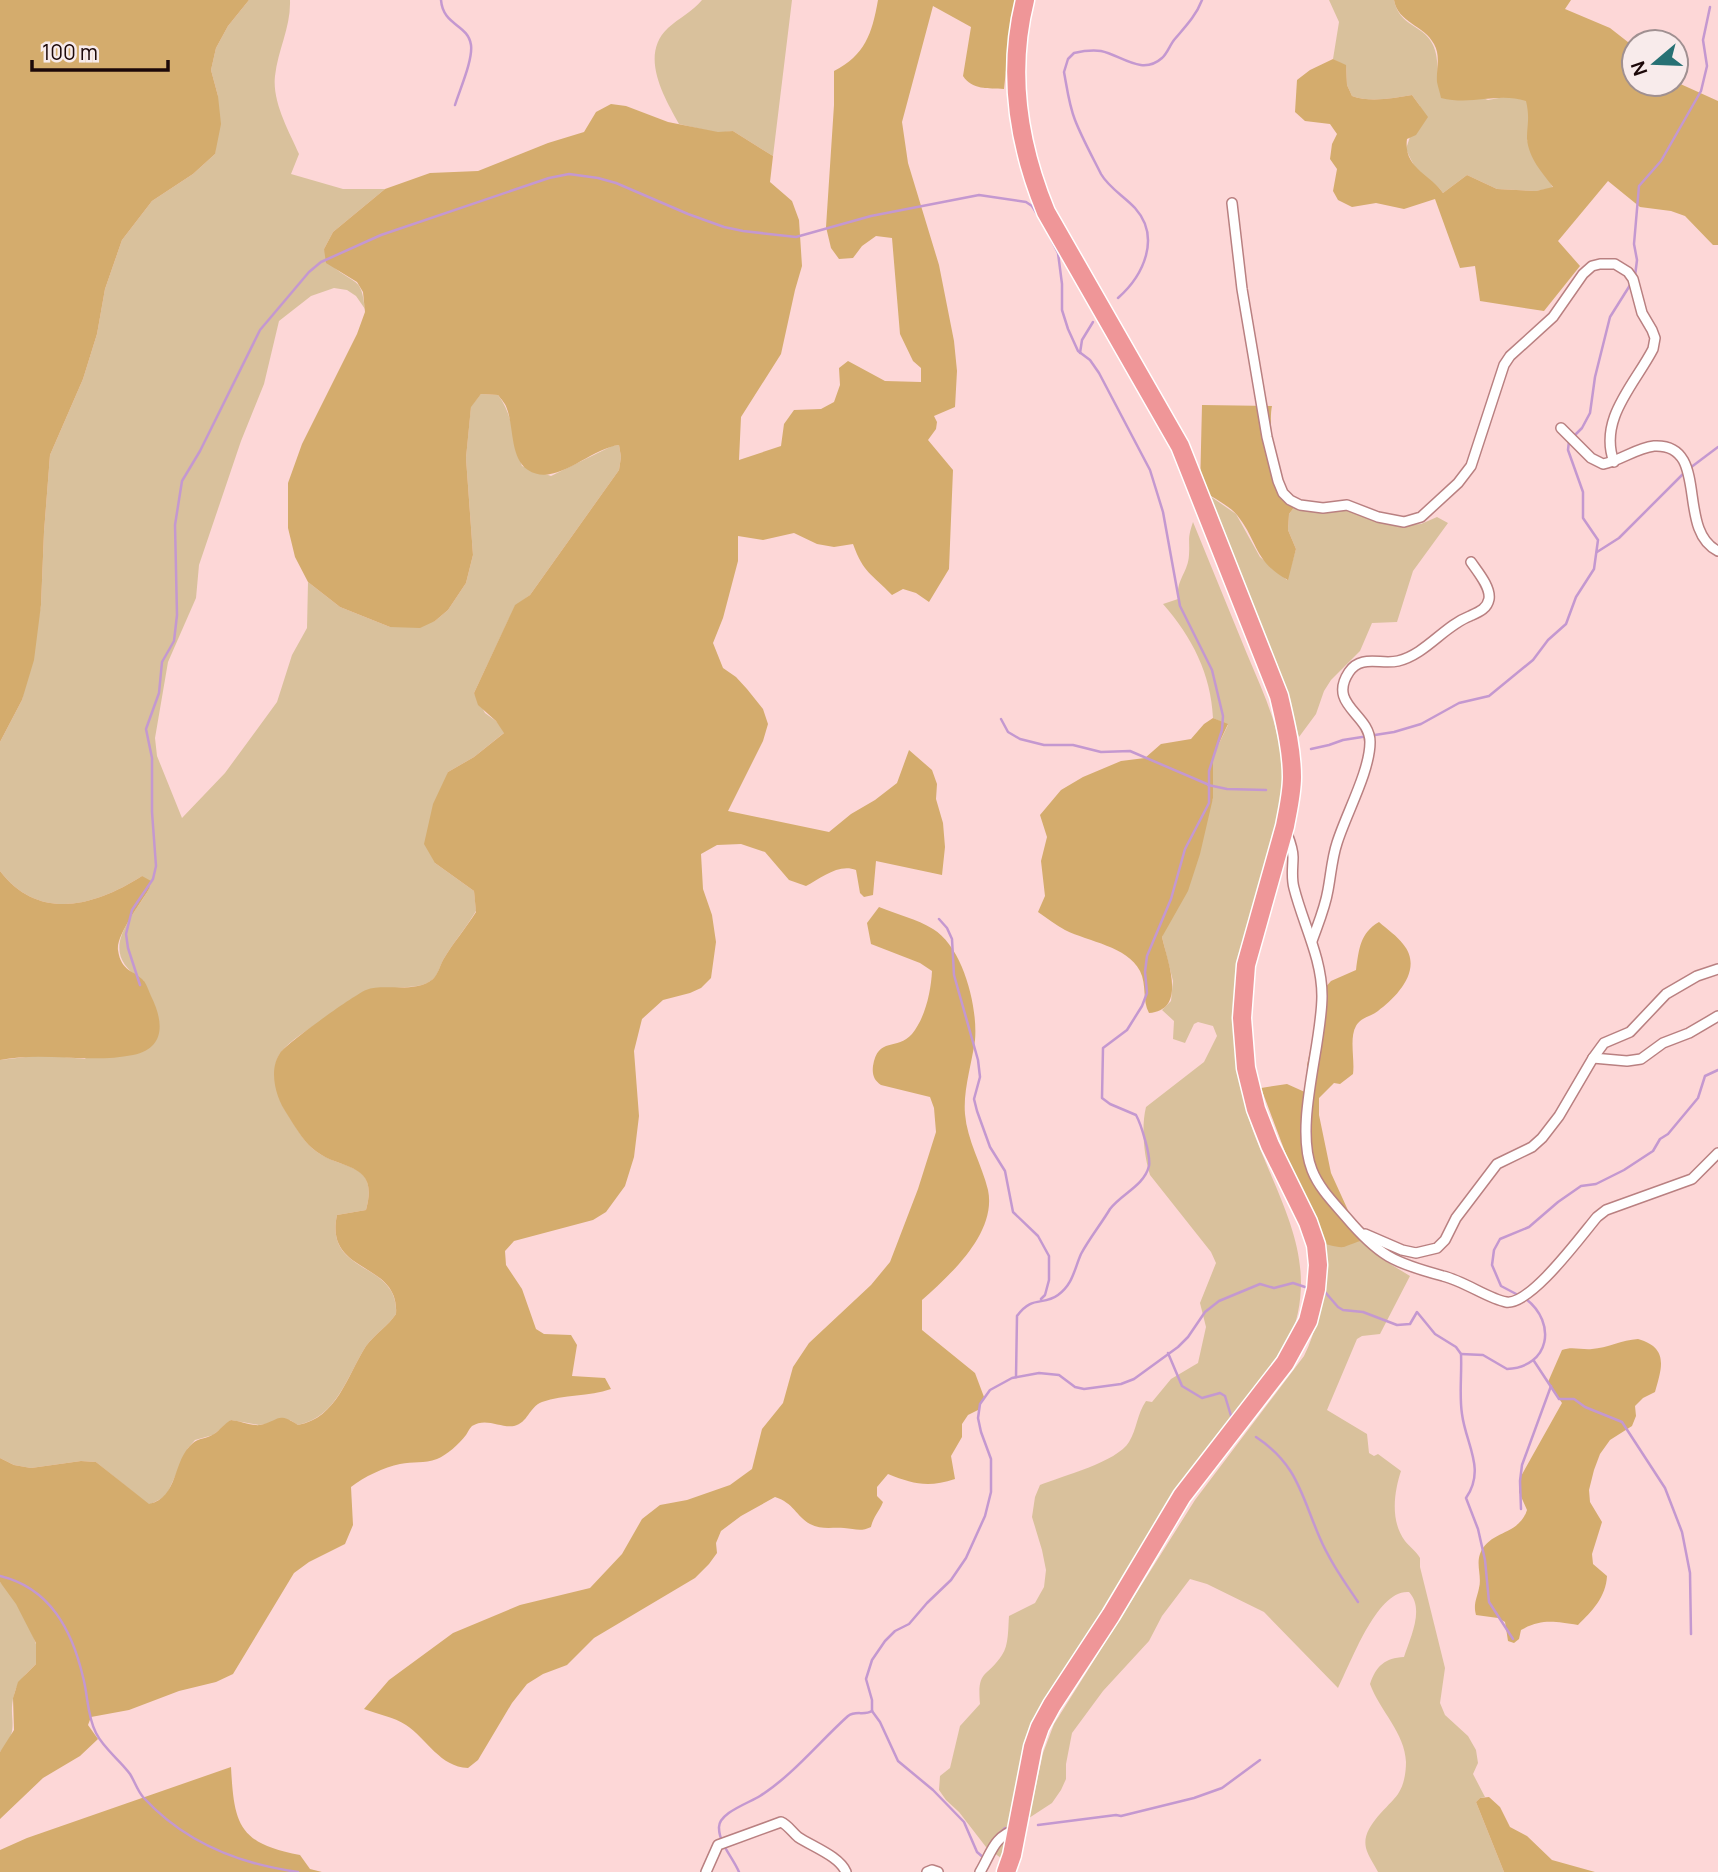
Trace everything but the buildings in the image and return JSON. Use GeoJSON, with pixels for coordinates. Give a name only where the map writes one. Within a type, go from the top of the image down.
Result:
{"type":"FeatureCollection","features":[{"type":"Feature","properties":{"kind":"highway"},"geometry":{"type":"LineString","coordinates":[[1006,1872],[1033,1747],[1040,1727],[1182,1496],[1284,1363],[1308,1321],[1316,1289],[1318,1265],[1316,1245],[1308,1222],[1256,1109],[1246,1068],[1242,1018],[1246,964],[1285,826],[1292,777],[1288,737],[1279,696],[1264,652],[1180,446],[1046,212],[1032,177],[1017,110],[1015,71],[1025,0]]}},
{"type":"Feature","properties":{"kind":"street"},"geometry":{"type":"LineString","coordinates":[[1232,203],[1242,289],[1267,436],[1278,481],[1283,493],[1290,500],[1309,507],[1353,506],[1378,517],[1404,522],[1421,517],[1458,484],[1471,466],[1501,373],[1510,356],[1553,317],[1587,270],[1601,264],[1615,264],[1628,272],[1654,338],[1653,349],[1614,415],[1609,439],[1614,461]]}},
{"type":"Feature","properties":{"kind":"street"},"geometry":{"type":"LineString","coordinates":[[1561,428],[1598,463],[1614,461],[1653,446],[1666,447],[1676,453],[1685,461],[1688,470],[1693,513],[1699,532],[1705,542],[1718,551]]}},
{"type":"Feature","properties":{"kind":"street"},"geometry":{"type":"LineString","coordinates":[[1312,941],[1323,910],[1337,844],[1370,750],[1368,729],[1347,704],[1343,694],[1347,676],[1355,664],[1361,662],[1396,661],[1412,656],[1455,622],[1485,608],[1489,594],[1471,562]]}},
{"type":"Feature","properties":{"kind":"street"},"geometry":{"type":"LineString","coordinates":[[1285,826],[1293,854],[1292,882],[1312,941],[1322,997],[1308,1113],[1308,1153],[1311,1167],[1317,1181],[1357,1230],[1394,1261],[1413,1269],[1455,1279],[1504,1302],[1518,1301],[1536,1288],[1606,1210],[1698,1175],[1718,1153]]}},
{"type":"Feature","properties":{"kind":"street"},"geometry":{"type":"LineString","coordinates":[[1357,1230],[1402,1250],[1416,1253],[1437,1248],[1497,1164],[1532,1147],[1542,1138],[1604,1044],[1630,1032],[1666,994],[1697,976],[1718,969]]}},
{"type":"Feature","properties":{"kind":"street"},"geometry":{"type":"LineString","coordinates":[[1593,1058],[1627,1061],[1641,1059],[1663,1043],[1689,1033],[1718,1016]]}},
{"type":"Feature","properties":{"kind":"street"},"geometry":{"type":"LineString","coordinates":[[706,1872],[718,1845],[780,1822],[841,1864],[846,1872]]}},
{"type":"Feature","properties":{"kind":"street"},"geometry":{"type":"LineString","coordinates":[[980,1872],[997,1839],[1017,1829]]}},
{"type":"Feature","properties":{"kind":"street"},"geometry":{"type":"LineString","coordinates":[[927,1872],[938,1872]]}},
{"type":"Feature","properties":{"kind":"shaded area"},"geometry":{"type":"Polygon","coordinates":[[[0,0],[249,0],[228,26],[216,48],[211,70],[218,96],[221,124],[215,154],[193,174],[152,201],[122,240],[105,289],[97,334],[83,379],[50,455],[41,605],[34,660],[22,700],[0,742],[0,0]]]}},
{"type":"Feature","properties":{"kind":"shaded area"},"geometry":{"type":"Polygon","coordinates":[[[249,0],[290,0],[275,86],[282,116],[299,154],[291,174],[343,189],[385,189],[333,232],[324,249],[334,267],[360,287],[365,309],[356,296],[347,290],[334,288],[311,296],[279,321],[264,384],[241,441],[199,565],[196,598],[168,662],[155,738],[157,756],[182,818],[225,773],[277,702],[292,655],[307,628],[308,582],[340,607],[390,627],[435,621],[448,610],[466,583],[473,555],[466,458],[471,406],[481,394],[498,395],[503,403],[522,466],[551,476],[612,446],[619,445],[621,457],[619,470],[530,595],[515,606],[474,693],[485,713],[505,732],[474,757],[448,772],[435,863],[474,891],[476,911],[433,979],[423,985],[387,990],[346,1008],[302,1034],[277,1058],[275,1074],[278,1092],[283,1107],[302,1136],[312,1148],[354,1168],[367,1182],[369,1193],[366,1210],[337,1215],[336,1235],[341,1249],[351,1259],[386,1284],[394,1297],[396,1314],[366,1346],[340,1394],[322,1414],[298,1425],[290,1420],[259,1425],[231,1420],[213,1435],[195,1440],[188,1448],[166,1496],[149,1505],[96,1462],[81,1461],[31,1468],[14,1465],[0,1458],[0,1060],[43,1055],[85,1059],[144,981],[122,960],[119,949],[126,926],[149,889],[142,876],[105,895],[68,904],[32,898],[15,887],[0,871],[0,742],[22,700],[41,605],[50,455],[83,379],[97,334],[105,289],[122,240],[152,201],[193,174],[215,154],[218,96],[211,70],[216,48],[228,26],[249,0]]]}},
{"type":"Feature","properties":{"kind":"shaded area"},"geometry":{"type":"Polygon","coordinates":[[[702,0],[792,0],[773,156],[733,131],[718,133],[679,124],[661,89],[655,63],[655,51],[660,39],[668,28],[702,0]]]}},
{"type":"Feature","properties":{"kind":"shaded area"},"geometry":{"type":"Polygon","coordinates":[[[878,0],[1016,0],[1012,13],[1004,89],[981,87],[967,81],[963,76],[971,27],[933,6],[902,122],[908,163],[939,265],[954,341],[957,371],[955,407],[934,416],[936,429],[928,440],[953,470],[949,569],[929,602],[916,593],[903,589],[892,595],[865,568],[853,544],[834,547],[817,544],[794,533],[763,540],[738,536],[738,561],[723,618],[713,643],[723,668],[747,689],[763,709],[768,724],[763,741],[728,811],[829,832],[897,783],[909,750],[932,770],[937,784],[936,799],[943,823],[945,847],[942,875],[876,861],[873,895],[864,897],[860,893],[856,870],[850,868],[837,870],[806,886],[789,880],[765,852],[741,844],[717,845],[701,854],[703,889],[712,915],[716,942],[711,978],[701,988],[663,1000],[642,1019],[634,1051],[639,1116],[634,1157],[625,1186],[606,1212],[593,1220],[514,1241],[505,1251],[506,1265],[522,1289],[536,1329],[544,1334],[571,1335],[577,1345],[572,1376],[605,1378],[611,1389],[542,1402],[534,1407],[522,1422],[514,1426],[477,1423],[449,1452],[437,1459],[394,1465],[356,1483],[351,1487],[353,1525],[345,1544],[309,1562],[294,1573],[233,1674],[129,1710],[91,1717],[88,1725],[98,1739],[80,1756],[43,1778],[0,1819],[0,1752],[14,1730],[13,1698],[18,1682],[36,1664],[36,1643],[16,1604],[0,1582],[0,1458],[14,1465],[31,1468],[81,1461],[96,1462],[149,1504],[159,1500],[171,1487],[186,1450],[197,1440],[214,1434],[231,1420],[260,1425],[282,1418],[298,1425],[322,1414],[340,1394],[366,1346],[396,1314],[394,1297],[387,1284],[351,1259],[341,1249],[336,1235],[337,1215],[366,1210],[369,1194],[367,1182],[362,1174],[354,1169],[312,1148],[302,1136],[283,1108],[277,1092],[274,1076],[276,1060],[295,1040],[335,1009],[366,990],[418,986],[433,979],[476,912],[474,891],[435,863],[424,844],[433,804],[448,772],[474,757],[504,733],[496,721],[478,705],[474,693],[515,605],[530,595],[619,470],[619,445],[596,453],[561,471],[538,474],[528,470],[522,465],[515,450],[505,403],[498,395],[481,394],[471,407],[466,458],[473,555],[466,583],[448,610],[435,621],[420,628],[390,627],[340,607],[308,582],[295,557],[288,528],[288,483],[302,444],[357,334],[365,312],[363,292],[357,282],[326,263],[324,249],[333,232],[385,189],[430,173],[478,171],[548,143],[584,132],[596,112],[611,104],[626,106],[668,122],[718,132],[733,131],[773,156],[770,182],[792,201],[799,220],[802,266],[781,354],[741,417],[739,460],[781,446],[784,424],[794,410],[821,409],[834,402],[840,385],[839,368],[848,361],[885,381],[921,382],[921,368],[913,361],[900,334],[892,238],[876,236],[862,246],[853,258],[839,259],[831,248],[826,227],[834,71],[853,58],[865,42],[870,33],[878,0]]]}},
{"type":"Feature","properties":{"kind":"shaded area"},"geometry":{"type":"Polygon","coordinates":[[[1329,0],[1394,0],[1398,12],[1428,37],[1434,47],[1437,81],[1488,100],[1510,96],[1527,100],[1530,117],[1527,140],[1553,188],[1536,191],[1497,189],[1467,175],[1443,193],[1424,177],[1406,149],[1420,106],[1412,95],[1374,100],[1352,96],[1347,85],[1346,66],[1333,59],[1339,22],[1329,0]]]}},
{"type":"Feature","properties":{"kind":"shaded area"},"geometry":{"type":"Polygon","coordinates":[[[1394,0],[1571,0],[1565,9],[1610,28],[1620,36],[1620,98],[1690,98],[1690,88],[1718,101],[1718,245],[1713,245],[1685,216],[1671,211],[1640,207],[1608,181],[1558,241],[1580,266],[1544,311],[1480,301],[1475,266],[1460,268],[1435,199],[1404,209],[1376,203],[1352,207],[1338,200],[1333,191],[1337,169],[1330,159],[1332,144],[1337,134],[1330,124],[1305,121],[1295,112],[1297,80],[1333,59],[1346,65],[1347,85],[1352,96],[1374,100],[1412,95],[1428,117],[1416,135],[1407,139],[1409,157],[1443,193],[1467,175],[1497,189],[1536,191],[1553,187],[1530,153],[1526,101],[1505,98],[1464,101],[1441,98],[1434,44],[1396,8],[1394,0]]]}},
{"type":"Feature","properties":{"kind":"shaded area"},"geometry":{"type":"Polygon","coordinates":[[[1202,405],[1272,406],[1272,438],[1276,465],[1284,488],[1299,501],[1289,514],[1288,530],[1296,549],[1288,580],[1262,558],[1234,511],[1200,489],[1202,405]]]}},
{"type":"Feature","properties":{"kind":"shaded area"},"geometry":{"type":"Polygon","coordinates":[[[1200,489],[1236,514],[1260,557],[1287,580],[1296,549],[1288,530],[1289,514],[1299,501],[1317,509],[1332,512],[1348,510],[1408,525],[1421,524],[1437,517],[1448,523],[1413,571],[1397,622],[1372,623],[1360,651],[1331,680],[1316,714],[1299,737],[1277,663],[1256,623],[1200,489]]]}},
{"type":"Feature","properties":{"kind":"shaded area"},"geometry":{"type":"Polygon","coordinates":[[[1193,522],[1266,701],[1280,749],[1280,806],[1275,834],[1244,943],[1239,987],[1245,1102],[1252,1129],[1293,1231],[1301,1274],[1300,1297],[1288,1345],[1161,1519],[1043,1704],[1024,1748],[1001,1858],[986,1847],[959,1812],[946,1800],[939,1790],[940,1776],[950,1768],[960,1726],[980,1704],[981,1679],[1004,1651],[1009,1616],[1035,1603],[1044,1587],[1046,1570],[1032,1517],[1035,1497],[1040,1485],[1101,1462],[1123,1449],[1132,1437],[1146,1401],[1152,1402],[1171,1379],[1198,1363],[1206,1327],[1200,1303],[1216,1263],[1211,1252],[1150,1175],[1143,1132],[1146,1107],[1204,1062],[1217,1036],[1213,1026],[1198,1022],[1194,1024],[1185,1043],[1173,1039],[1174,1021],[1162,1010],[1171,1001],[1173,981],[1162,937],[1213,798],[1213,756],[1228,725],[1213,718],[1208,686],[1198,657],[1183,630],[1163,604],[1178,599],[1179,586],[1188,561],[1189,536],[1193,522]]]}},
{"type":"Feature","properties":{"kind":"shaded area"},"geometry":{"type":"Polygon","coordinates":[[[1213,718],[1228,724],[1213,756],[1213,798],[1200,854],[1188,891],[1162,937],[1170,970],[1172,994],[1161,1010],[1149,1013],[1142,976],[1134,963],[1117,950],[1065,930],[1038,912],[1045,896],[1041,861],[1047,837],[1040,815],[1061,790],[1083,777],[1121,761],[1145,758],[1161,744],[1191,739],[1213,718]]]}},
{"type":"Feature","properties":{"kind":"shaded area"},"geometry":{"type":"Polygon","coordinates":[[[0,871],[15,887],[32,898],[50,903],[87,901],[142,876],[151,881],[121,936],[118,950],[125,967],[144,981],[155,1005],[160,1023],[157,1040],[152,1046],[133,1055],[116,1057],[33,1057],[0,1060],[0,871]]]}},
{"type":"Feature","properties":{"kind":"shaded area"},"geometry":{"type":"Polygon","coordinates":[[[879,907],[920,922],[944,938],[960,963],[974,1011],[975,1040],[966,1086],[965,1114],[988,1190],[989,1206],[985,1222],[969,1252],[922,1300],[922,1330],[975,1373],[984,1397],[978,1410],[968,1415],[962,1424],[962,1437],[951,1456],[955,1479],[921,1484],[888,1474],[877,1487],[877,1496],[883,1502],[871,1527],[864,1529],[814,1526],[787,1503],[775,1497],[741,1516],[721,1531],[716,1543],[717,1553],[695,1578],[594,1638],[567,1665],[543,1674],[527,1684],[512,1703],[478,1760],[468,1768],[449,1763],[406,1725],[364,1709],[389,1680],[453,1633],[520,1605],[590,1588],[622,1554],[642,1519],[660,1505],[687,1500],[730,1485],[752,1469],[762,1429],[783,1403],[793,1367],[809,1343],[871,1285],[890,1262],[936,1132],[934,1108],[930,1097],[881,1085],[874,1077],[873,1066],[879,1051],[906,1039],[917,1028],[926,1004],[932,971],[920,963],[871,944],[867,923],[879,907]]]}},
{"type":"Feature","properties":{"kind":"shaded area"},"geometry":{"type":"Polygon","coordinates":[[[1379,922],[1401,941],[1409,953],[1411,963],[1406,982],[1393,998],[1356,1026],[1353,1037],[1353,1074],[1340,1084],[1334,1083],[1319,1098],[1319,1115],[1331,1173],[1362,1241],[1338,1247],[1319,1242],[1261,1088],[1287,1084],[1307,1093],[1307,1065],[1324,989],[1331,981],[1356,970],[1364,936],[1379,922]]]}},
{"type":"Feature","properties":{"kind":"shaded area"},"geometry":{"type":"Polygon","coordinates":[[[1362,1241],[1387,1262],[1410,1276],[1380,1334],[1357,1339],[1327,1410],[1367,1434],[1369,1453],[1374,1456],[1378,1454],[1401,1471],[1395,1497],[1395,1516],[1400,1533],[1420,1558],[1445,1668],[1440,1703],[1445,1715],[1468,1736],[1476,1750],[1478,1763],[1473,1774],[1485,1797],[1476,1802],[1504,1872],[1378,1872],[1367,1851],[1367,1833],[1371,1825],[1398,1794],[1405,1775],[1405,1751],[1370,1684],[1382,1664],[1404,1657],[1416,1615],[1414,1599],[1409,1592],[1397,1594],[1376,1614],[1338,1688],[1264,1612],[1207,1584],[1190,1579],[1162,1616],[1149,1641],[1103,1691],[1072,1733],[1066,1779],[1061,1790],[1052,1803],[1029,1818],[1043,1753],[1054,1724],[1195,1500],[1304,1356],[1318,1314],[1319,1242],[1332,1245],[1362,1241]]]}},
{"type":"Feature","properties":{"kind":"shaded area"},"geometry":{"type":"Polygon","coordinates":[[[1638,1339],[1648,1343],[1659,1353],[1661,1367],[1655,1392],[1635,1406],[1636,1416],[1632,1426],[1610,1440],[1600,1454],[1589,1490],[1590,1502],[1602,1522],[1592,1554],[1593,1564],[1607,1576],[1604,1591],[1593,1609],[1578,1625],[1549,1622],[1536,1624],[1521,1630],[1519,1639],[1514,1643],[1508,1641],[1505,1622],[1498,1618],[1476,1615],[1475,1604],[1480,1584],[1479,1558],[1484,1546],[1518,1524],[1527,1510],[1519,1492],[1520,1478],[1562,1403],[1548,1382],[1562,1350],[1598,1348],[1638,1339]]]}},
{"type":"Feature","properties":{"kind":"shaded area"},"geometry":{"type":"Polygon","coordinates":[[[0,1582],[25,1618],[37,1649],[36,1664],[15,1690],[12,1730],[7,1744],[0,1752],[0,1582]]]}},
{"type":"Feature","properties":{"kind":"shaded area"},"geometry":{"type":"Polygon","coordinates":[[[231,1767],[234,1803],[243,1828],[263,1844],[300,1855],[310,1869],[322,1872],[0,1872],[0,1850],[27,1838],[231,1767]]]}},
{"type":"Feature","properties":{"kind":"shaded area"},"geometry":{"type":"Polygon","coordinates":[[[1489,1797],[1500,1807],[1510,1827],[1527,1836],[1552,1860],[1595,1872],[1504,1872],[1476,1802],[1480,1798],[1489,1797]]]}},
{"type":"Feature","properties":{"kind":"waterway"},"geometry":{"type":"LineString","coordinates":[[441,0],[446,15],[465,33],[471,45],[468,66],[455,105]]}},
{"type":"Feature","properties":{"kind":"waterway"},"geometry":{"type":"LineString","coordinates":[[1118,298],[1142,267],[1148,243],[1147,231],[1135,208],[1108,184],[1101,174],[1075,120],[1064,72],[1068,59],[1074,53],[1087,51],[1109,53],[1139,65],[1154,63],[1162,58],[1202,0]]}},
{"type":"Feature","properties":{"kind":"waterway"},"geometry":{"type":"LineString","coordinates":[[1635,276],[1637,260],[1634,244],[1639,186],[1661,161],[1701,91],[1707,66],[1703,40],[1710,7]]}},
{"type":"Feature","properties":{"kind":"waterway"},"geometry":{"type":"LineString","coordinates":[[140,985],[126,934],[132,910],[153,879],[156,866],[152,758],[146,729],[159,693],[162,662],[174,641],[177,615],[175,525],[182,481],[200,451],[260,330],[309,272],[321,262],[381,235],[549,178],[569,174],[616,183],[724,227],[796,237],[871,216],[979,195],[1026,202],[1039,217]]}},
{"type":"Feature","properties":{"kind":"waterway"},"geometry":{"type":"LineString","coordinates":[[1016,1377],[1017,1316],[1028,1305],[1053,1298],[1063,1291],[1084,1248],[1110,1209],[1142,1179],[1149,1166],[1149,1155],[1136,1115],[1102,1098],[1103,1048],[1127,1030],[1147,993],[1147,956],[1171,899],[1185,849],[1209,803],[1209,771],[1222,730],[1223,716],[1212,670],[1180,606],[1163,512],[1150,470],[1099,373],[1090,360],[1078,351],[1068,329],[1062,310],[1058,253],[1049,235]]}},
{"type":"Feature","properties":{"kind":"waterway"},"geometry":{"type":"LineString","coordinates":[[1574,436],[1590,413],[1595,377],[1610,317],[1632,282]]}},
{"type":"Feature","properties":{"kind":"waterway"},"geometry":{"type":"LineString","coordinates":[[1080,353],[1082,340],[1093,322]]}},
{"type":"Feature","properties":{"kind":"waterway"},"geometry":{"type":"LineString","coordinates":[[1311,749],[1421,724],[1459,703],[1489,696],[1533,660],[1548,640],[1566,624],[1576,597],[1594,569],[1598,540],[1583,518],[1583,492],[1568,450],[1569,441]]}},
{"type":"Feature","properties":{"kind":"waterway"},"geometry":{"type":"LineString","coordinates":[[1690,468],[1718,447]]}},
{"type":"Feature","properties":{"kind":"waterway"},"geometry":{"type":"LineString","coordinates":[[1597,552],[1619,538],[1685,472]]}},
{"type":"Feature","properties":{"kind":"waterway"},"geometry":{"type":"LineString","coordinates":[[1001,719],[1008,732],[1020,739],[1044,745],[1073,745],[1101,752],[1130,751],[1207,784]]}},
{"type":"Feature","properties":{"kind":"waterway"},"geometry":{"type":"LineString","coordinates":[[1208,785],[1227,789],[1266,790]]}},
{"type":"Feature","properties":{"kind":"waterway"},"geometry":{"type":"LineString","coordinates":[[939,919],[952,939],[954,975],[978,1060],[980,1077],[974,1099],[977,1111],[990,1147],[1005,1171],[1013,1212],[1038,1236],[1049,1256],[1049,1280],[1045,1295],[1041,1299]]}},
{"type":"Feature","properties":{"kind":"waterway"},"geometry":{"type":"LineString","coordinates":[[1520,1296],[1501,1286],[1492,1265],[1494,1250],[1500,1239],[1529,1227],[1581,1186],[1596,1184],[1653,1151],[1660,1139],[1668,1134],[1698,1098],[1705,1076],[1718,1070]]}},
{"type":"Feature","properties":{"kind":"waterway"},"geometry":{"type":"LineString","coordinates":[[872,1711],[866,1679],[872,1660],[885,1641],[895,1631],[909,1624],[951,1580],[966,1558],[985,1516],[991,1492],[991,1459],[978,1418],[980,1404],[990,1390],[1012,1378],[1039,1373],[1059,1375],[1075,1387],[1084,1389],[1121,1384],[1134,1379],[1178,1347],[1205,1312],[1219,1301],[1260,1284],[1274,1288],[1293,1283],[1305,1287]]}},
{"type":"Feature","properties":{"kind":"waterway"},"geometry":{"type":"LineString","coordinates":[[1325,1292],[1343,1310],[1363,1312],[1397,1325],[1410,1324],[1417,1312],[1435,1334],[1456,1347],[1461,1354],[1462,1414],[1475,1467],[1472,1487],[1466,1498],[1478,1529],[1485,1560],[1489,1602],[1513,1639]]}},
{"type":"Feature","properties":{"kind":"waterway"},"geometry":{"type":"LineString","coordinates":[[1461,1354],[1483,1355],[1507,1369],[1532,1361],[1540,1352],[1545,1331],[1536,1309],[1526,1299]]}},
{"type":"Feature","properties":{"kind":"waterway"},"geometry":{"type":"LineString","coordinates":[[1168,1353],[1182,1386],[1202,1398],[1220,1393],[1225,1396],[1232,1419]]}},
{"type":"Feature","properties":{"kind":"waterway"},"geometry":{"type":"LineString","coordinates":[[1534,1361],[1559,1399],[1574,1399],[1585,1407],[1622,1422],[1665,1488],[1682,1532],[1690,1573],[1691,1634]]}},
{"type":"Feature","properties":{"kind":"waterway"},"geometry":{"type":"LineString","coordinates":[[1521,1509],[1522,1465],[1551,1386]]}},
{"type":"Feature","properties":{"kind":"waterway"},"geometry":{"type":"LineString","coordinates":[[1256,1437],[1270,1447],[1289,1469],[1327,1553],[1358,1602]]}},
{"type":"Feature","properties":{"kind":"waterway"},"geometry":{"type":"LineString","coordinates":[[0,1576],[33,1590],[56,1613],[78,1660],[96,1733],[130,1774],[139,1792],[159,1813],[213,1848],[255,1863],[298,1872]]}},
{"type":"Feature","properties":{"kind":"waterway"},"geometry":{"type":"LineString","coordinates":[[872,1711],[898,1761],[933,1790],[964,1822],[977,1852],[984,1858]]}},
{"type":"Feature","properties":{"kind":"waterway"},"geometry":{"type":"LineString","coordinates":[[739,1872],[720,1834],[723,1818],[784,1778],[848,1716],[872,1711]]}},
{"type":"Feature","properties":{"kind":"waterway"},"geometry":{"type":"LineString","coordinates":[[1038,1825],[1121,1816],[1194,1798],[1222,1788],[1260,1760]]}},
{"type":"Feature","properties":{"kind":"waterway"},"geometry":{"type":"LineString","coordinates":[[996,1837],[1005,1828]]}}]}
